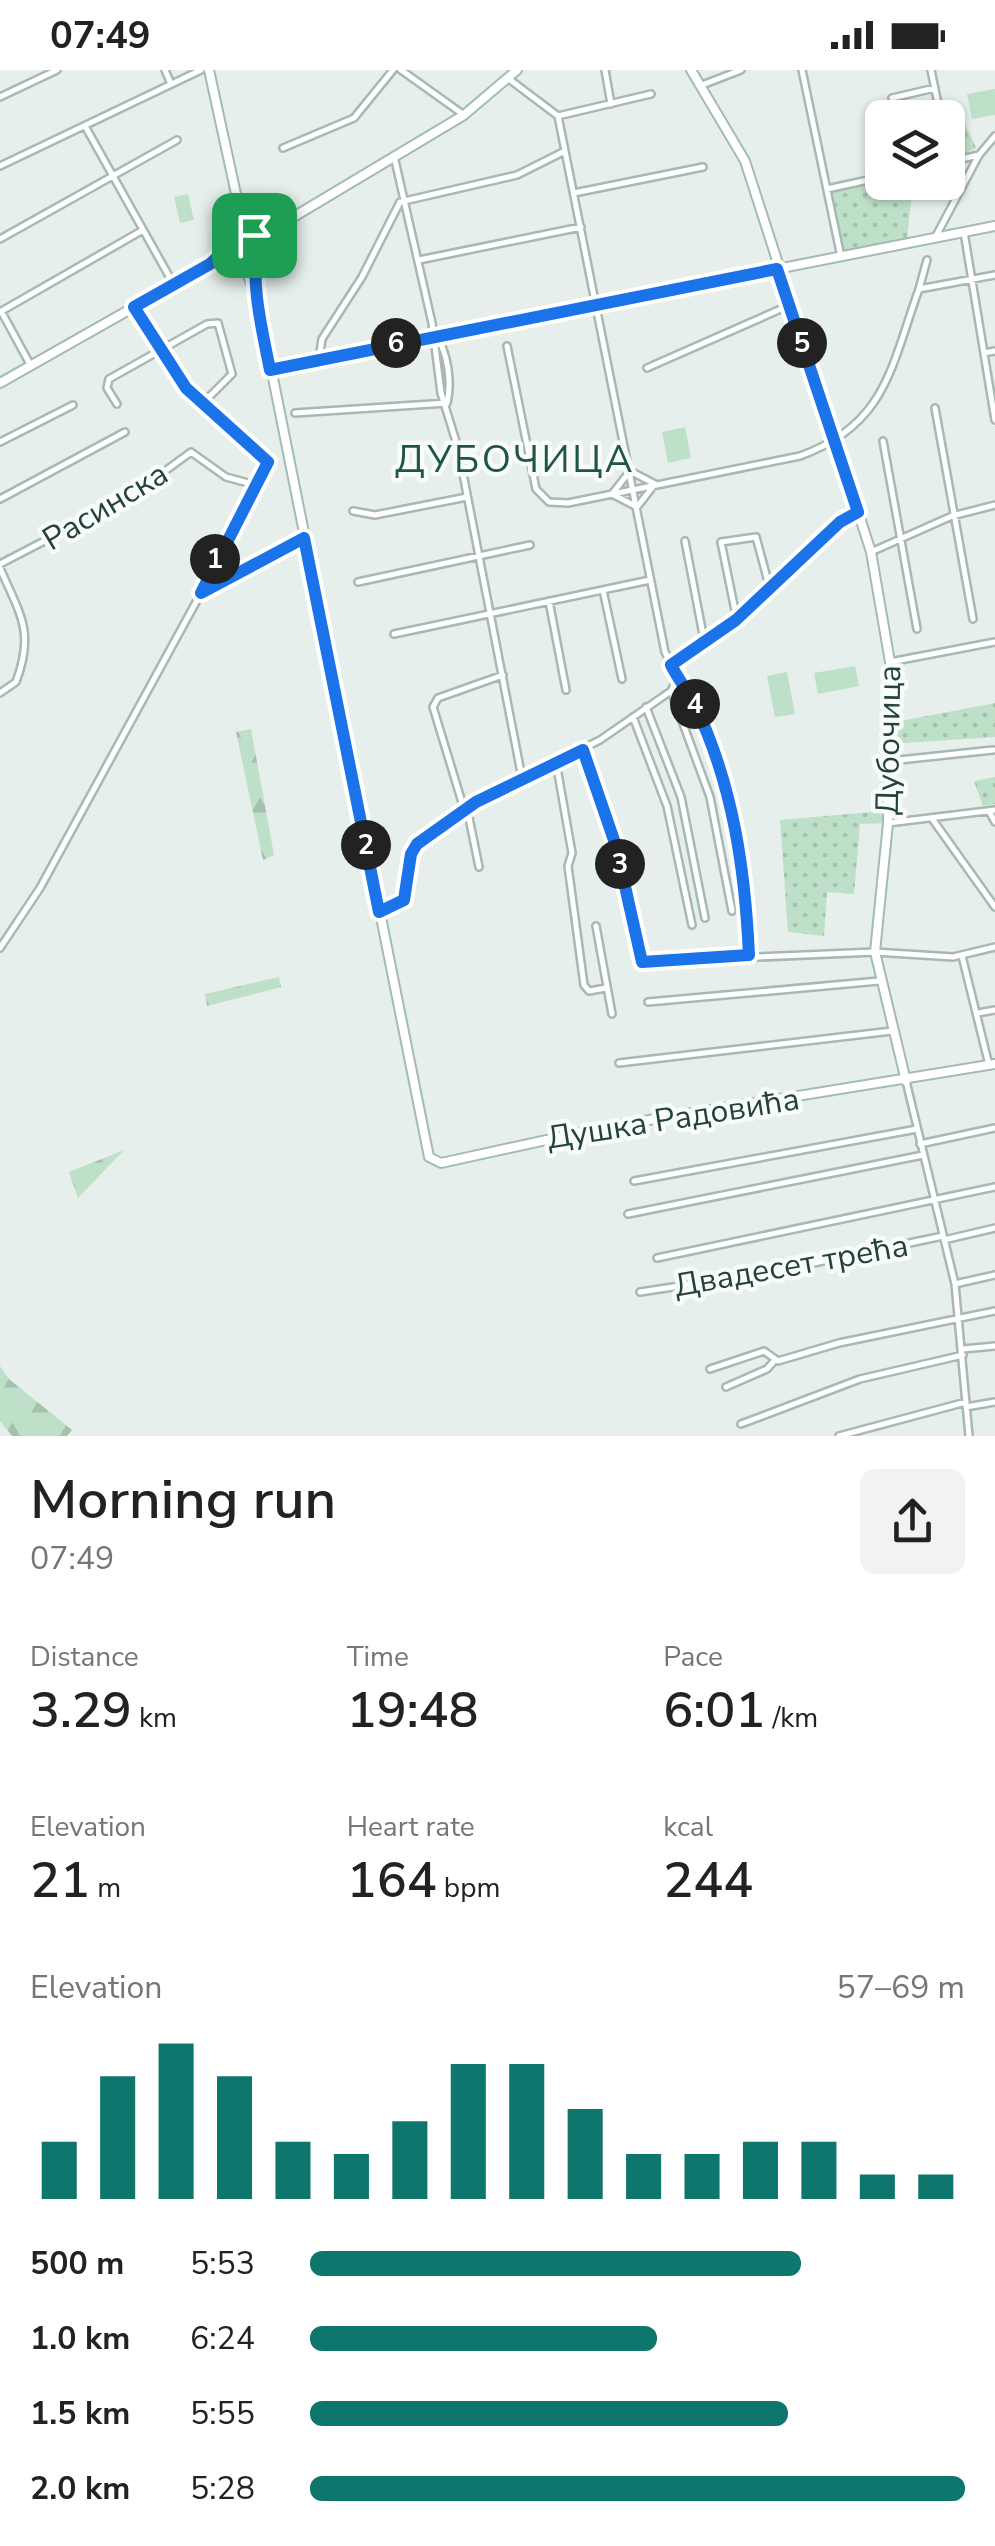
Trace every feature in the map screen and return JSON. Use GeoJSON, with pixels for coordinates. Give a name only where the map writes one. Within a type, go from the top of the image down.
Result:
{"type":"FeatureCollection","features":[{"type":"Feature","properties":{"kind":"street"},"geometry":{"type":"LineString","coordinates":[[0,97],[57,70]]}},
{"type":"Feature","properties":{"kind":"street"},"geometry":{"type":"LineString","coordinates":[[165,70],[171,84]]}},
{"type":"Feature","properties":{"kind":"street"},"geometry":{"type":"LineString","coordinates":[[0,166],[201,70]]}},
{"type":"Feature","properties":{"kind":"street"},"geometry":{"type":"LineString","coordinates":[[210,70],[238,203],[237,247],[258,303]]}},
{"type":"Feature","properties":{"kind":"street"},"geometry":{"type":"LineString","coordinates":[[283,148],[354,118],[393,70]]}},
{"type":"Feature","properties":{"kind":"street"},"geometry":{"type":"LineString","coordinates":[[256,249],[277,226],[464,115],[517,70]]}},
{"type":"Feature","properties":{"kind":"street"},"geometry":{"type":"LineString","coordinates":[[605,70],[611,104]]}},
{"type":"Feature","properties":{"kind":"street","name":"Дубочица"},"geometry":{"type":"LineString","coordinates":[[691,70],[745,162],[871,552],[890,662],[888,822],[875,952],[955,1284],[969,1436]]}},
{"type":"Feature","properties":{"kind":"street"},"geometry":{"type":"LineString","coordinates":[[702,84],[741,70]]}},
{"type":"Feature","properties":{"kind":"street"},"geometry":{"type":"LineString","coordinates":[[802,70],[841,257]]}},
{"type":"Feature","properties":{"kind":"street"},"geometry":{"type":"LineString","coordinates":[[932,70],[937,100]]}},
{"type":"Feature","properties":{"kind":"street"},"geometry":{"type":"LineString","coordinates":[[407,71],[464,115]]}},
{"type":"Feature","properties":{"kind":"street"},"geometry":{"type":"LineString","coordinates":[[509,79],[558,116],[650,580],[671,665],[695,704],[726,786],[742,866],[749,955]]}},
{"type":"Feature","properties":{"kind":"street"},"geometry":{"type":"LineString","coordinates":[[892,98],[935,88]]}},
{"type":"Feature","properties":{"kind":"street"},"geometry":{"type":"LineString","coordinates":[[558,116],[651,94]]}},
{"type":"Feature","properties":{"kind":"street"},"geometry":{"type":"LineString","coordinates":[[85,126],[174,284]]}},
{"type":"Feature","properties":{"kind":"street"},"geometry":{"type":"LineString","coordinates":[[936,238],[978,155],[995,136]]}},
{"type":"Feature","properties":{"kind":"street"},"geometry":{"type":"LineString","coordinates":[[0,240],[177,140]]}},
{"type":"Feature","properties":{"kind":"street"},"geometry":{"type":"LineString","coordinates":[[319,359],[322,339],[362,277],[394,210],[406,199],[517,175],[565,150]]}},
{"type":"Feature","properties":{"kind":"street"},"geometry":{"type":"LineString","coordinates":[[965,158],[978,155]]}},
{"type":"Feature","properties":{"kind":"street"},"geometry":{"type":"LineString","coordinates":[[394,156],[435,335],[443,348],[449,378],[447,402],[522,778]]}},
{"type":"Feature","properties":{"kind":"street"},"geometry":{"type":"LineString","coordinates":[[574,193],[704,168]]}},
{"type":"Feature","properties":{"kind":"street"},"geometry":{"type":"LineString","coordinates":[[827,189],[865,181]]}},
{"type":"Feature","properties":{"kind":"street"},"geometry":{"type":"LineString","coordinates":[[238,203],[259,225],[277,226]]}},
{"type":"Feature","properties":{"kind":"street"},"geometry":{"type":"LineString","coordinates":[[244,212],[256,249],[258,303],[270,370],[379,912],[404,900],[414,847],[465,808],[583,750],[671,691],[676,676]]}},
{"type":"Feature","properties":{"kind":"street"},"geometry":{"type":"LineString","coordinates":[[210,264],[237,247],[250,232],[277,226]]}},
{"type":"Feature","properties":{"kind":"street"},"geometry":{"type":"LineString","coordinates":[[270,370],[995,226]]}},
{"type":"Feature","properties":{"kind":"street"},"geometry":{"type":"LineString","coordinates":[[420,260],[581,227]]}},
{"type":"Feature","properties":{"kind":"street"},"geometry":{"type":"LineString","coordinates":[[31,366],[0,311],[143,230]]}},
{"type":"Feature","properties":{"kind":"street"},"geometry":{"type":"LineString","coordinates":[[964,232],[995,420]]}},
{"type":"Feature","properties":{"kind":"street"},"geometry":{"type":"LineString","coordinates":[[0,383],[237,247],[256,249]]}},
{"type":"Feature","properties":{"kind":"street"},"geometry":{"type":"LineString","coordinates":[[220,260],[236,264],[248,274]]}},
{"type":"Feature","properties":{"kind":"street"},"geometry":{"type":"LineString","coordinates":[[507,346],[539,494],[560,504],[800,456],[835,442],[864,420],[879,396],[927,260]]}},
{"type":"Feature","properties":{"kind":"street"},"geometry":{"type":"LineString","coordinates":[[919,289],[995,275]]}},
{"type":"Feature","properties":{"kind":"street"},"geometry":{"type":"LineString","coordinates":[[647,368],[790,305]]}},
{"type":"Feature","properties":{"kind":"street"},"geometry":{"type":"LineString","coordinates":[[0,948],[40,888],[201,593],[216,558],[259,486],[268,462],[203,403],[159,350],[134,307]]}},
{"type":"Feature","properties":{"kind":"street"},"geometry":{"type":"LineString","coordinates":[[117,404],[106,382],[207,324],[220,324],[232,374],[203,403]]}},
{"type":"Feature","properties":{"kind":"street"},"geometry":{"type":"LineString","coordinates":[[984,353],[995,351]]}},
{"type":"Feature","properties":{"kind":"street"},"geometry":{"type":"LineString","coordinates":[[295,412],[447,402]]}},
{"type":"Feature","properties":{"kind":"street"},"geometry":{"type":"LineString","coordinates":[[0,442],[74,404]]}},
{"type":"Feature","properties":{"kind":"street"},"geometry":{"type":"LineString","coordinates":[[935,408],[972,619]]}},
{"type":"Feature","properties":{"kind":"street"},"geometry":{"type":"LineString","coordinates":[[0,499],[125,432]]}},
{"type":"Feature","properties":{"kind":"street"},"geometry":{"type":"LineString","coordinates":[[882,442],[917,630]]}},
{"type":"Feature","properties":{"kind":"street","name":"Расинска"},"geometry":{"type":"LineString","coordinates":[[0,567],[131,496],[191,452],[226,478],[259,486]]}},
{"type":"Feature","properties":{"kind":"street"},"geometry":{"type":"LineString","coordinates":[[630,471],[655,484]]}},
{"type":"Feature","properties":{"kind":"street"},"geometry":{"type":"LineString","coordinates":[[612,494],[630,471]]}},
{"type":"Feature","properties":{"kind":"street"},"geometry":{"type":"LineString","coordinates":[[636,507],[655,484]]}},
{"type":"Feature","properties":{"kind":"street"},"geometry":{"type":"LineString","coordinates":[[612,494],[636,507]]}},
{"type":"Feature","properties":{"kind":"street"},"geometry":{"type":"LineString","coordinates":[[354,511],[375,516],[467,497]]}},
{"type":"Feature","properties":{"kind":"street"},"geometry":{"type":"LineString","coordinates":[[871,552],[952,516],[995,506]]}},
{"type":"Feature","properties":{"kind":"street"},"geometry":{"type":"LineString","coordinates":[[671,665],[706,645],[840,522],[858,512]]}},
{"type":"Feature","properties":{"kind":"street"},"geometry":{"type":"LineString","coordinates":[[201,593],[304,538]]}},
{"type":"Feature","properties":{"kind":"street"},"geometry":{"type":"LineString","coordinates":[[736,620],[721,542],[756,538],[770,589]]}},
{"type":"Feature","properties":{"kind":"street"},"geometry":{"type":"LineString","coordinates":[[684,541],[706,645]]}},
{"type":"Feature","properties":{"kind":"street"},"geometry":{"type":"LineString","coordinates":[[358,582],[530,546]]}},
{"type":"Feature","properties":{"kind":"street"},"geometry":{"type":"LineString","coordinates":[[0,567],[24,618],[28,638],[16,682],[0,693]]}},
{"type":"Feature","properties":{"kind":"street"},"geometry":{"type":"LineString","coordinates":[[394,634],[650,580]]}},
{"type":"Feature","properties":{"kind":"street"},"geometry":{"type":"LineString","coordinates":[[603,590],[622,679]]}},
{"type":"Feature","properties":{"kind":"street"},"geometry":{"type":"LineString","coordinates":[[549,601],[566,690]]}},
{"type":"Feature","properties":{"kind":"street"},"geometry":{"type":"LineString","coordinates":[[890,662],[995,642]]}},
{"type":"Feature","properties":{"kind":"street"},"geometry":{"type":"LineString","coordinates":[[479,867],[465,808],[432,707],[438,698],[503,675]]}},
{"type":"Feature","properties":{"kind":"street"},"geometry":{"type":"LineString","coordinates":[[671,691],[712,808],[732,911]]}},
{"type":"Feature","properties":{"kind":"street"},"geometry":{"type":"LineString","coordinates":[[646,708],[681,797],[704,918]]}},
{"type":"Feature","properties":{"kind":"street"},"geometry":{"type":"LineString","coordinates":[[633,717],[671,821],[692,925]]}},
{"type":"Feature","properties":{"kind":"street"},"geometry":{"type":"LineString","coordinates":[[583,750],[616,846],[642,962],[875,952],[962,956],[995,947]]}},
{"type":"Feature","properties":{"kind":"street"},"geometry":{"type":"LineString","coordinates":[[890,762],[993,750]]}},
{"type":"Feature","properties":{"kind":"street"},"geometry":{"type":"LineString","coordinates":[[556,762],[572,854],[568,866],[584,985],[589,992],[606,988]]}},
{"type":"Feature","properties":{"kind":"street"},"geometry":{"type":"LineString","coordinates":[[888,822],[933,820],[992,810],[995,822]]}},
{"type":"Feature","properties":{"kind":"street"},"geometry":{"type":"LineString","coordinates":[[933,820],[995,907]]}},
{"type":"Feature","properties":{"kind":"street","name":"Душка Радовића"},"geometry":{"type":"LineString","coordinates":[[379,912],[426,1152],[441,1163],[589,1130],[992,1064]]}},
{"type":"Feature","properties":{"kind":"street"},"geometry":{"type":"LineString","coordinates":[[596,926],[612,1014]]}},
{"type":"Feature","properties":{"kind":"street"},"geometry":{"type":"LineString","coordinates":[[962,956],[992,1064]]}},
{"type":"Feature","properties":{"kind":"street"},"geometry":{"type":"LineString","coordinates":[[648,1002],[879,981]]}},
{"type":"Feature","properties":{"kind":"street"},"geometry":{"type":"LineString","coordinates":[[978,1013],[995,1010]]}},
{"type":"Feature","properties":{"kind":"street"},"geometry":{"type":"LineString","coordinates":[[619,1064],[892,1031]]}},
{"type":"Feature","properties":{"kind":"street"},"geometry":{"type":"LineString","coordinates":[[920,1144],[995,1128]]}},
{"type":"Feature","properties":{"kind":"street"},"geometry":{"type":"LineString","coordinates":[[634,1181],[917,1129]]}},
{"type":"Feature","properties":{"kind":"street"},"geometry":{"type":"LineString","coordinates":[[628,1214],[922,1155]]}},
{"type":"Feature","properties":{"kind":"street"},"geometry":{"type":"LineString","coordinates":[[657,1258],[995,1188]]}},
{"type":"Feature","properties":{"kind":"street","name":"Двадесет трећа"},"geometry":{"type":"LineString","coordinates":[[640,1292],[995,1228]]}},
{"type":"Feature","properties":{"kind":"street"},"geometry":{"type":"LineString","coordinates":[[955,1284],[995,1275]]}},
{"type":"Feature","properties":{"kind":"street"},"geometry":{"type":"LineString","coordinates":[[726,1387],[768,1369],[774,1361],[839,1342],[995,1311]]}},
{"type":"Feature","properties":{"kind":"street"},"geometry":{"type":"LineString","coordinates":[[742,1424],[860,1379],[995,1346]]}},
{"type":"Feature","properties":{"kind":"street"},"geometry":{"type":"LineString","coordinates":[[710,1369],[764,1350],[774,1361]]}},
{"type":"Feature","properties":{"kind":"street"},"geometry":{"type":"LineString","coordinates":[[840,1436],[966,1405],[995,1402]]}},
{"type":"Feature","properties":{"kind":"green space"},"geometry":{"type":"Polygon","coordinates":[[[995,89],[995,115],[972,119],[967,94],[995,89]]]}},
{"type":"Feature","properties":{"kind":"green space"},"geometry":{"type":"Polygon","coordinates":[[[965,124],[976,148],[965,154],[965,124]]]}},
{"type":"Feature","properties":{"kind":"green space"},"geometry":{"type":"Polygon","coordinates":[[[865,184],[865,200],[911,200],[907,239],[843,251],[830,191],[865,184]]]}},
{"type":"Feature","properties":{"kind":"green space"},"geometry":{"type":"Polygon","coordinates":[[[188,194],[194,220],[180,223],[174,197],[188,194]]]}},
{"type":"Feature","properties":{"kind":"green space"},"geometry":{"type":"Polygon","coordinates":[[[685,427],[691,458],[668,463],[662,432],[685,427]]]}},
{"type":"Feature","properties":{"kind":"green space"},"geometry":{"type":"Polygon","coordinates":[[[855,666],[859,686],[818,694],[814,673],[855,666]]]}},
{"type":"Feature","properties":{"kind":"green space"},"geometry":{"type":"Polygon","coordinates":[[[787,672],[795,714],[775,717],[767,676],[787,672]]]}},
{"type":"Feature","properties":{"kind":"green space"},"geometry":{"type":"Polygon","coordinates":[[[995,703],[995,737],[889,744],[890,723],[995,703]]]}},
{"type":"Feature","properties":{"kind":"green space"},"geometry":{"type":"Polygon","coordinates":[[[251,729],[274,855],[263,860],[236,732],[251,729]]]}},
{"type":"Feature","properties":{"kind":"green space"},"geometry":{"type":"Polygon","coordinates":[[[995,777],[995,804],[983,806],[974,781],[995,777]]]}},
{"type":"Feature","properties":{"kind":"green space"},"geometry":{"type":"Polygon","coordinates":[[[883,811],[884,823],[860,824],[854,894],[827,892],[824,936],[788,932],[780,820],[883,811]]]}},
{"type":"Feature","properties":{"kind":"green space"},"geometry":{"type":"Polygon","coordinates":[[[279,977],[281,987],[207,1006],[205,994],[279,977]]]}},
{"type":"Feature","properties":{"kind":"green space"},"geometry":{"type":"Polygon","coordinates":[[[124,1150],[78,1198],[69,1172],[124,1150]]]}},
{"type":"Feature","properties":{"kind":"green space"},"geometry":{"type":"Polygon","coordinates":[[[0,1366],[9,1379],[72,1430],[67,1436],[12,1436],[0,1421],[0,1366]]]}},
{"type":"Feature","properties":{"kind":"district","name":"ДУБОЧИЦА"},"geometry":{"type":"Point","coordinates":[515,459]}},
{"type":"Feature","properties":{"kind":"route"},"geometry":{"type":"LineString","coordinates":[[245,231],[254,235],[258,242],[254,253],[258,303],[270,370],[777,269],[858,512],[840,522],[720,634],[671,665],[695,704],[726,786],[738,834],[749,955],[642,962],[616,846],[583,750],[476,802],[417,844],[411,854],[404,900],[379,912],[304,538],[201,593],[216,558],[254,496],[268,462],[186,388],[134,307],[210,264],[233,245],[238,234],[245,231]]}}]}
